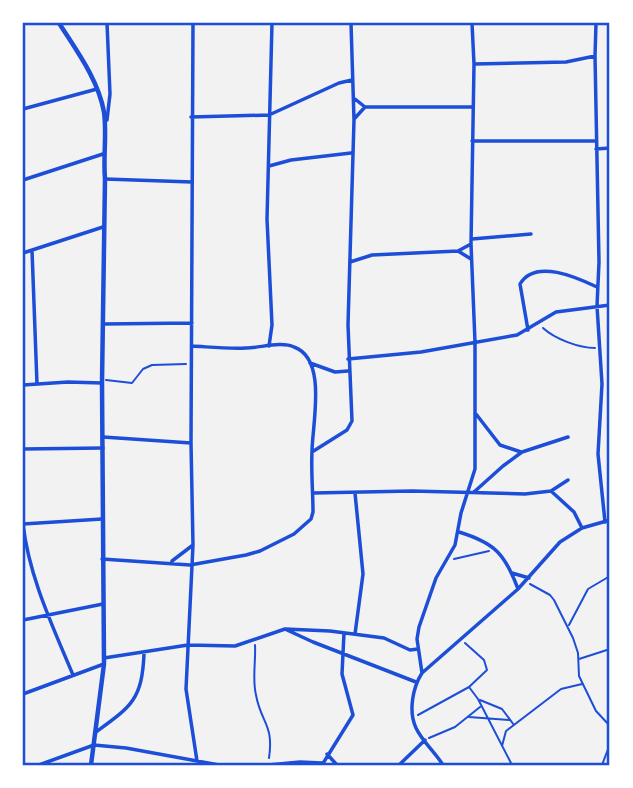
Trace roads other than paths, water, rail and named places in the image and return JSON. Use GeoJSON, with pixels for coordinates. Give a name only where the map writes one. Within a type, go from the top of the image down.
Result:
{"type":"FeatureCollection","features":[{"type":"Feature","properties":{"kind":"street"},"geometry":{"type":"LineString","coordinates":[[59,23],[97,89],[104,113],[105,129]]}},
{"type":"Feature","properties":{"kind":"street"},"geometry":{"type":"LineString","coordinates":[[91,765],[104,661],[103,154],[110,94],[107,23]]}},
{"type":"Feature","properties":{"kind":"street"},"geometry":{"type":"LineString","coordinates":[[193,23],[193,545],[190,565],[186,703],[197,761]]}},
{"type":"Feature","properties":{"kind":"street"},"geometry":{"type":"LineString","coordinates":[[269,346],[272,325],[268,274],[272,23]]}},
{"type":"Feature","properties":{"kind":"street"},"geometry":{"type":"LineString","coordinates":[[312,452],[352,425],[348,371],[351,153],[354,120],[351,23]]}},
{"type":"Feature","properties":{"kind":"street"},"geometry":{"type":"LineString","coordinates":[[422,673],[417,639],[424,610],[436,578],[449,559],[459,532],[461,513],[470,493],[475,469],[472,260],[474,64],[471,23]]}},
{"type":"Feature","properties":{"kind":"street"},"geometry":{"type":"LineString","coordinates":[[596,23],[597,306],[602,384],[598,454],[605,522]]}},
{"type":"Feature","properties":{"kind":"street"},"geometry":{"type":"LineString","coordinates":[[474,64],[566,62],[595,56]]}},
{"type":"Feature","properties":{"kind":"street"},"geometry":{"type":"LineString","coordinates":[[191,117],[269,115],[352,80]]}},
{"type":"Feature","properties":{"kind":"street"},"geometry":{"type":"LineString","coordinates":[[23,108],[97,89]]}},
{"type":"Feature","properties":{"kind":"street"},"geometry":{"type":"LineString","coordinates":[[354,99],[365,107],[472,107]]}},
{"type":"Feature","properties":{"kind":"street"},"geometry":{"type":"LineString","coordinates":[[354,120],[365,107]]}},
{"type":"Feature","properties":{"kind":"street"},"geometry":{"type":"LineString","coordinates":[[472,141],[596,141]]}},
{"type":"Feature","properties":{"kind":"street"},"geometry":{"type":"LineString","coordinates":[[596,149],[610,148]]}},
{"type":"Feature","properties":{"kind":"street"},"geometry":{"type":"LineString","coordinates":[[269,166],[291,160],[351,153]]}},
{"type":"Feature","properties":{"kind":"street"},"geometry":{"type":"LineString","coordinates":[[23,180],[103,154]]}},
{"type":"Feature","properties":{"kind":"street"},"geometry":{"type":"LineString","coordinates":[[105,179],[192,182]]}},
{"type":"Feature","properties":{"kind":"street"},"geometry":{"type":"LineString","coordinates":[[23,253],[103,227]]}},
{"type":"Feature","properties":{"kind":"street"},"geometry":{"type":"LineString","coordinates":[[349,262],[372,255],[458,251],[472,242],[531,234]]}},
{"type":"Feature","properties":{"kind":"street"},"geometry":{"type":"LineString","coordinates":[[32,250],[37,384]]}},
{"type":"Feature","properties":{"kind":"street"},"geometry":{"type":"LineString","coordinates":[[458,251],[472,260]]}},
{"type":"Feature","properties":{"kind":"street"},"geometry":{"type":"LineString","coordinates":[[527,330],[520,284],[530,274],[541,271],[558,273],[573,276],[598,287]]}},
{"type":"Feature","properties":{"kind":"street"},"geometry":{"type":"LineString","coordinates":[[348,359],[421,352],[517,335],[556,312],[610,305]]}},
{"type":"Feature","properties":{"kind":"street"},"geometry":{"type":"LineString","coordinates":[[103,324],[192,323]]}},
{"type":"Feature","properties":{"kind":"street"},"geometry":{"type":"LineString","coordinates":[[102,559],[190,565],[260,551],[294,534],[311,519],[316,386],[310,363],[296,347],[192,346]]}},
{"type":"Feature","properties":{"kind":"street"},"geometry":{"type":"LineString","coordinates":[[310,363],[335,372],[348,371]]}},
{"type":"Feature","properties":{"kind":"street"},"geometry":{"type":"LineString","coordinates":[[23,385],[102,381]]}},
{"type":"Feature","properties":{"kind":"street"},"geometry":{"type":"LineString","coordinates":[[475,412],[500,445],[522,452]]}},
{"type":"Feature","properties":{"kind":"street"},"geometry":{"type":"LineString","coordinates":[[103,437],[191,443]]}},
{"type":"Feature","properties":{"kind":"street"},"geometry":{"type":"LineString","coordinates":[[470,493],[522,452],[568,437]]}},
{"type":"Feature","properties":{"kind":"street"},"geometry":{"type":"LineString","coordinates":[[23,449],[103,448]]}},
{"type":"Feature","properties":{"kind":"street"},"geometry":{"type":"LineString","coordinates":[[313,493],[525,494],[551,491],[568,480]]}},
{"type":"Feature","properties":{"kind":"street"},"geometry":{"type":"LineString","coordinates":[[551,491],[574,512],[582,528]]}},
{"type":"Feature","properties":{"kind":"street"},"geometry":{"type":"LineString","coordinates":[[355,493],[363,574],[355,634]]}},
{"type":"Feature","properties":{"kind":"street"},"geometry":{"type":"LineString","coordinates":[[73,676],[46,614],[23,524],[102,519]]}},
{"type":"Feature","properties":{"kind":"street"},"geometry":{"type":"LineString","coordinates":[[443,765],[416,728],[413,695],[416,682],[422,673],[519,589],[560,542],[582,528],[610,520]]}},
{"type":"Feature","properties":{"kind":"street"},"geometry":{"type":"LineString","coordinates":[[459,532],[480,538],[496,549],[506,560],[519,589]]}},
{"type":"Feature","properties":{"kind":"street"},"geometry":{"type":"LineString","coordinates":[[171,562],[193,545]]}},
{"type":"Feature","properties":{"kind":"street"},"geometry":{"type":"LineString","coordinates":[[512,573],[527,580]]}},
{"type":"Feature","properties":{"kind":"street"},"geometry":{"type":"LineString","coordinates":[[23,620],[104,604]]}},
{"type":"Feature","properties":{"kind":"street"},"geometry":{"type":"LineString","coordinates":[[23,694],[73,676],[104,661],[188,645],[235,646],[285,629],[384,638],[410,650],[418,649]]}},
{"type":"Feature","properties":{"kind":"street"},"geometry":{"type":"LineString","coordinates":[[285,629],[416,682]]}},
{"type":"Feature","properties":{"kind":"street"},"geometry":{"type":"LineString","coordinates":[[268,765],[300,762],[322,764],[353,715],[353,707],[345,688],[344,633]]}},
{"type":"Feature","properties":{"kind":"street"},"geometry":{"type":"LineString","coordinates":[[96,732],[133,702],[143,679],[144,653]]}},
{"type":"Feature","properties":{"kind":"street"},"geometry":{"type":"LineString","coordinates":[[399,765],[425,740]]}},
{"type":"Feature","properties":{"kind":"street"},"geometry":{"type":"LineString","coordinates":[[38,765],[94,745],[219,765]]}},
{"type":"Feature","properties":{"kind":"street"},"geometry":{"type":"LineString","coordinates":[[327,754],[337,765]]}}]}
